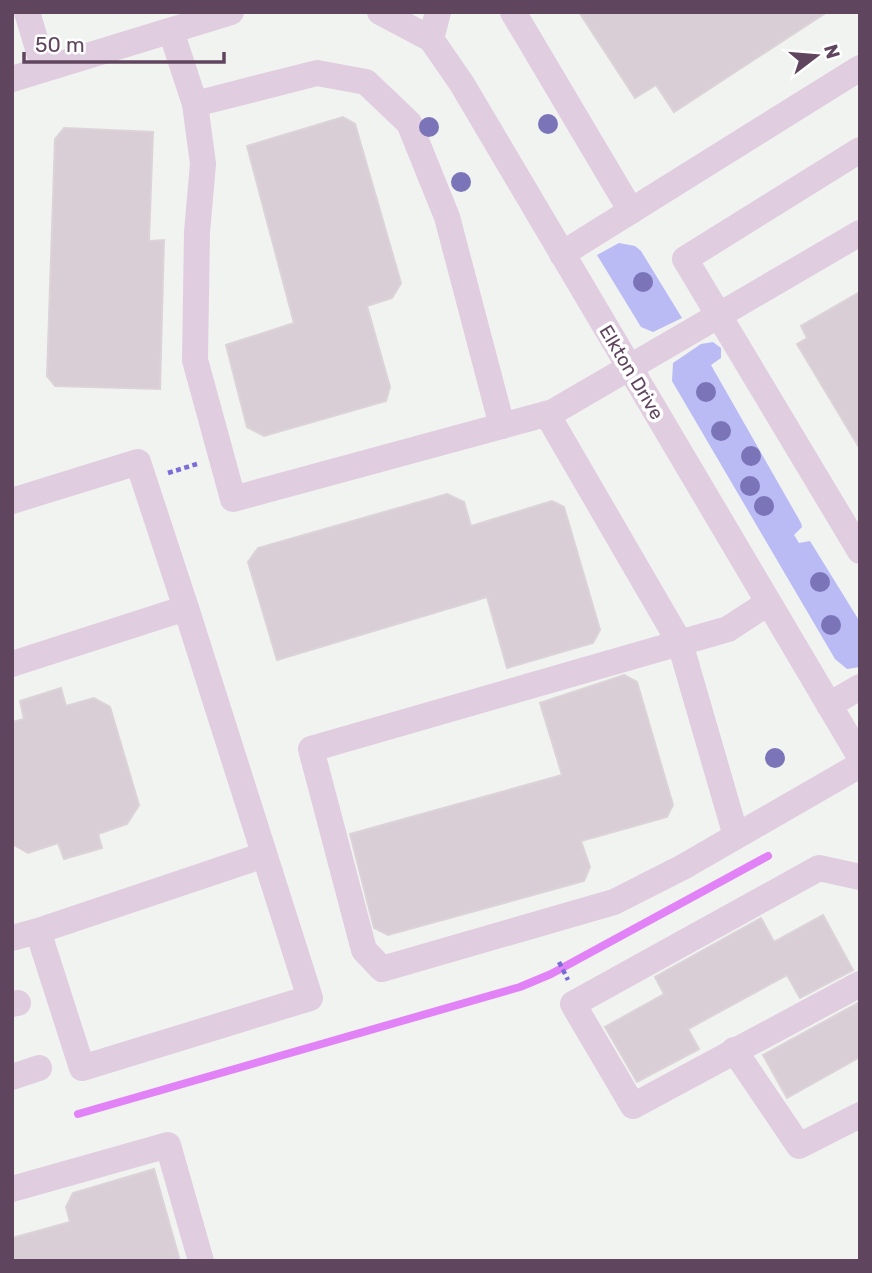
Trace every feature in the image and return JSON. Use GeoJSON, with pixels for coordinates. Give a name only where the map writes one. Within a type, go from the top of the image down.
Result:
{"type":"FeatureCollection","features":[{"type":"Feature","properties":{"kind":"street"},"geometry":{"type":"LineString","coordinates":[[27,12],[44,69]]}},
{"type":"Feature","properties":{"kind":"street"},"geometry":{"type":"LineString","coordinates":[[12,79],[231,12]]}},
{"type":"Feature","properties":{"kind":"street","name":"Elkton Drive"},"geometry":{"type":"LineString","coordinates":[[380,12],[430,39],[462,84],[860,757]]}},
{"type":"Feature","properties":{"kind":"street"},"geometry":{"type":"LineString","coordinates":[[430,39],[438,12]]}},
{"type":"Feature","properties":{"kind":"street"},"geometry":{"type":"LineString","coordinates":[[513,12],[631,211]]}},
{"type":"Feature","properties":{"kind":"street"},"geometry":{"type":"LineString","coordinates":[[171,30],[195,104],[203,164],[197,232],[195,360],[233,499],[547,414],[860,233]]}},
{"type":"Feature","properties":{"kind":"street"},"geometry":{"type":"LineString","coordinates":[[562,254],[860,68]]}},
{"type":"Feature","properties":{"kind":"street"},"geometry":{"type":"LineString","coordinates":[[195,104],[317,73],[366,82],[409,122],[447,217],[502,426]]}},
{"type":"Feature","properties":{"kind":"street"},"geometry":{"type":"LineString","coordinates":[[860,150],[685,259],[860,551]]}},
{"type":"Feature","properties":{"kind":"street"},"geometry":{"type":"LineString","coordinates":[[547,414],[680,643],[736,836]]}},
{"type":"Feature","properties":{"kind":"street"},"geometry":{"type":"LineString","coordinates":[[12,501],[138,462],[310,998],[82,1068],[25,934],[264,855]]}},
{"type":"Feature","properties":{"kind":"street"},"geometry":{"type":"LineString","coordinates":[[768,603],[727,629],[310,749],[364,950],[382,969],[614,902],[860,765]]}},
{"type":"Feature","properties":{"kind":"street"},"geometry":{"type":"LineString","coordinates":[[12,664],[186,608]]}},
{"type":"Feature","properties":{"kind":"street"},"geometry":{"type":"LineString","coordinates":[[829,705],[860,687]]}},
{"type":"Feature","properties":{"kind":"street"},"geometry":{"type":"LineString","coordinates":[[860,877],[819,868],[573,1003],[633,1106],[860,984]]}},
{"type":"Feature","properties":{"kind":"street"},"geometry":{"type":"LineString","coordinates":[[734,1050],[799,1146],[860,1115]]}},
{"type":"Feature","properties":{"kind":"street"},"geometry":{"type":"LineString","coordinates":[[12,1077],[39,1068]]}},
{"type":"Feature","properties":{"kind":"street"},"geometry":{"type":"LineString","coordinates":[[12,1189],[168,1145],[201,1261]]}},
{"type":"Feature","properties":{"kind":"path"},"geometry":{"type":"LineString","coordinates":[[144,480],[221,457]]}},
{"type":"Feature","properties":{"kind":"path"},"geometry":{"type":"LineString","coordinates":[[559,962],[564,972]]}},
{"type":"Feature","properties":{"kind":"shaded area"},"geometry":{"type":"Polygon","coordinates":[[[619,243],[635,246],[641,251],[682,318],[653,332],[641,327],[597,255],[619,243]]]}},
{"type":"Feature","properties":{"kind":"shaded area"},"geometry":{"type":"Polygon","coordinates":[[[713,342],[721,348],[721,358],[711,365],[801,523],[802,527],[794,535],[799,543],[810,541],[860,622],[860,667],[847,669],[835,659],[672,381],[673,363],[701,344],[713,342]]]}},
{"type":"Feature","properties":{"kind":"building"},"geometry":{"type":"Polygon","coordinates":[[[579,12],[827,12],[674,112],[656,85],[635,98],[579,12]]]}},
{"type":"Feature","properties":{"kind":"building"},"geometry":{"type":"Polygon","coordinates":[[[343,117],[355,124],[401,283],[392,298],[367,306],[390,387],[386,401],[264,436],[247,427],[226,345],[294,323],[247,146],[343,117]]]}},
{"type":"Feature","properties":{"kind":"building"},"geometry":{"type":"Polygon","coordinates":[[[64,128],[153,132],[149,241],[164,240],[160,389],[55,386],[47,376],[55,139],[64,128]]]}},
{"type":"Feature","properties":{"kind":"building"},"geometry":{"type":"Polygon","coordinates":[[[860,292],[860,449],[797,344],[807,338],[801,326],[860,292]]]}},
{"type":"Feature","properties":{"kind":"building"},"geometry":{"type":"Polygon","coordinates":[[[447,494],[464,502],[471,526],[552,501],[564,507],[600,630],[593,643],[507,668],[487,597],[277,660],[248,562],[258,548],[447,494]]]}},
{"type":"Feature","properties":{"kind":"building"},"geometry":{"type":"Polygon","coordinates":[[[624,675],[637,682],[673,805],[667,817],[581,841],[590,867],[584,881],[388,935],[374,928],[350,834],[562,775],[540,703],[624,675]]]}},
{"type":"Feature","properties":{"kind":"building"},"geometry":{"type":"Polygon","coordinates":[[[61,688],[66,706],[94,698],[110,707],[139,805],[127,824],[98,834],[102,848],[64,859],[58,843],[28,853],[12,844],[12,722],[24,719],[20,701],[61,688]]]}},
{"type":"Feature","properties":{"kind":"building"},"geometry":{"type":"Polygon","coordinates":[[[823,915],[853,970],[800,998],[787,975],[688,1029],[699,1049],[637,1082],[605,1027],[664,994],[655,977],[761,918],[774,942],[823,915]]]}},
{"type":"Feature","properties":{"kind":"building"},"geometry":{"type":"Polygon","coordinates":[[[860,1002],[860,1057],[787,1098],[763,1055],[860,1002]]]}},
{"type":"Feature","properties":{"kind":"building"},"geometry":{"type":"Polygon","coordinates":[[[154,1169],[180,1261],[12,1261],[12,1238],[70,1222],[66,1207],[73,1193],[154,1169]]]}},
{"type":"Feature","properties":{"kind":"waterway"},"geometry":{"type":"LineString","coordinates":[[78,1114],[520,987],[551,974],[768,856]]}}]}
